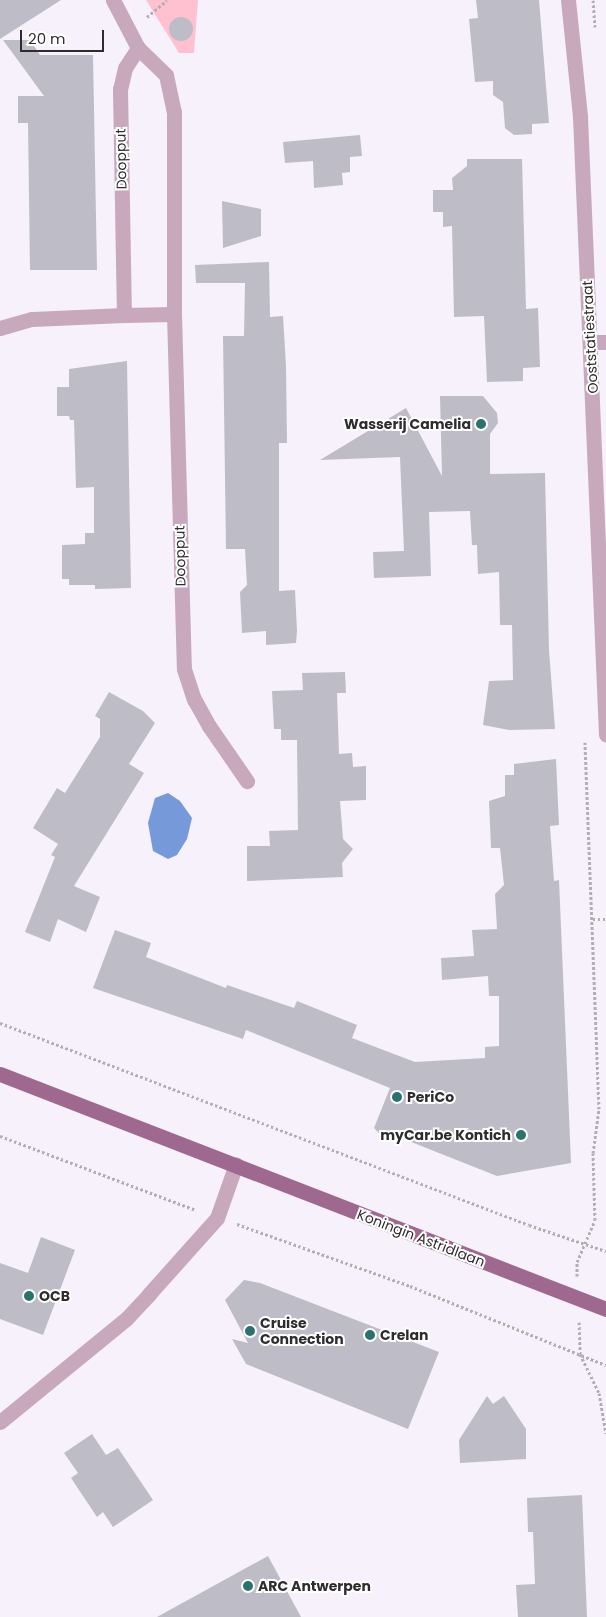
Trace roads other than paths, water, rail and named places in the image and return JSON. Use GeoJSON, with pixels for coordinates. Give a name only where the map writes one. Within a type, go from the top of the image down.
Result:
{"type":"FeatureCollection","features":[{"type":"Feature","properties":{"kind":"main road","name":"Koningin Astridlaan"},"geometry":{"type":"LineString","coordinates":[[0,1074],[606,1309]]}},
{"type":"Feature","properties":{"kind":"street","name":"Doopput"},"geometry":{"type":"LineString","coordinates":[[113,0],[131,31],[138,48],[160,66],[171,91],[174,314],[184,669],[194,699],[209,726],[247,781]]}},
{"type":"Feature","properties":{"kind":"street","name":"Ooststatiestraat"},"geometry":{"type":"LineString","coordinates":[[568,0],[580,117],[598,342],[606,734]]}},
{"type":"Feature","properties":{"kind":"street","name":"Doopput"},"geometry":{"type":"LineString","coordinates":[[124,315],[120,89],[124,68],[138,48]]}},
{"type":"Feature","properties":{"kind":"street"},"geometry":{"type":"LineString","coordinates":[[0,328],[32,319],[174,314]]}},
{"type":"Feature","properties":{"kind":"street"},"geometry":{"type":"LineString","coordinates":[[0,1422],[127,1318],[216,1218],[236,1164]]}},
{"type":"Feature","properties":{"kind":"water"},"geometry":{"type":"Polygon","coordinates":[[[168,793],[180,801],[192,818],[187,839],[177,855],[168,859],[153,851],[148,823],[155,798],[168,793]]]}},
{"type":"Feature","properties":{"kind":"place","name":"Wasserij Camelia"},"geometry":{"type":"Point","coordinates":[481,424]}},
{"type":"Feature","properties":{"kind":"place","name":"PeriCo"},"geometry":{"type":"Point","coordinates":[397,1097]}},
{"type":"Feature","properties":{"kind":"place","name":"myCar.be Kontich"},"geometry":{"type":"Point","coordinates":[521,1135]}},
{"type":"Feature","properties":{"kind":"place","name":"OCB"},"geometry":{"type":"Point","coordinates":[29,1296]}},
{"type":"Feature","properties":{"kind":"place","name":"Cruise Connection"},"geometry":{"type":"Point","coordinates":[250,1331]}},
{"type":"Feature","properties":{"kind":"place","name":"Crelan"},"geometry":{"type":"Point","coordinates":[370,1335]}},
{"type":"Feature","properties":{"kind":"place","name":"ARC Antwerpen"},"geometry":{"type":"Point","coordinates":[248,1586]}}]}
